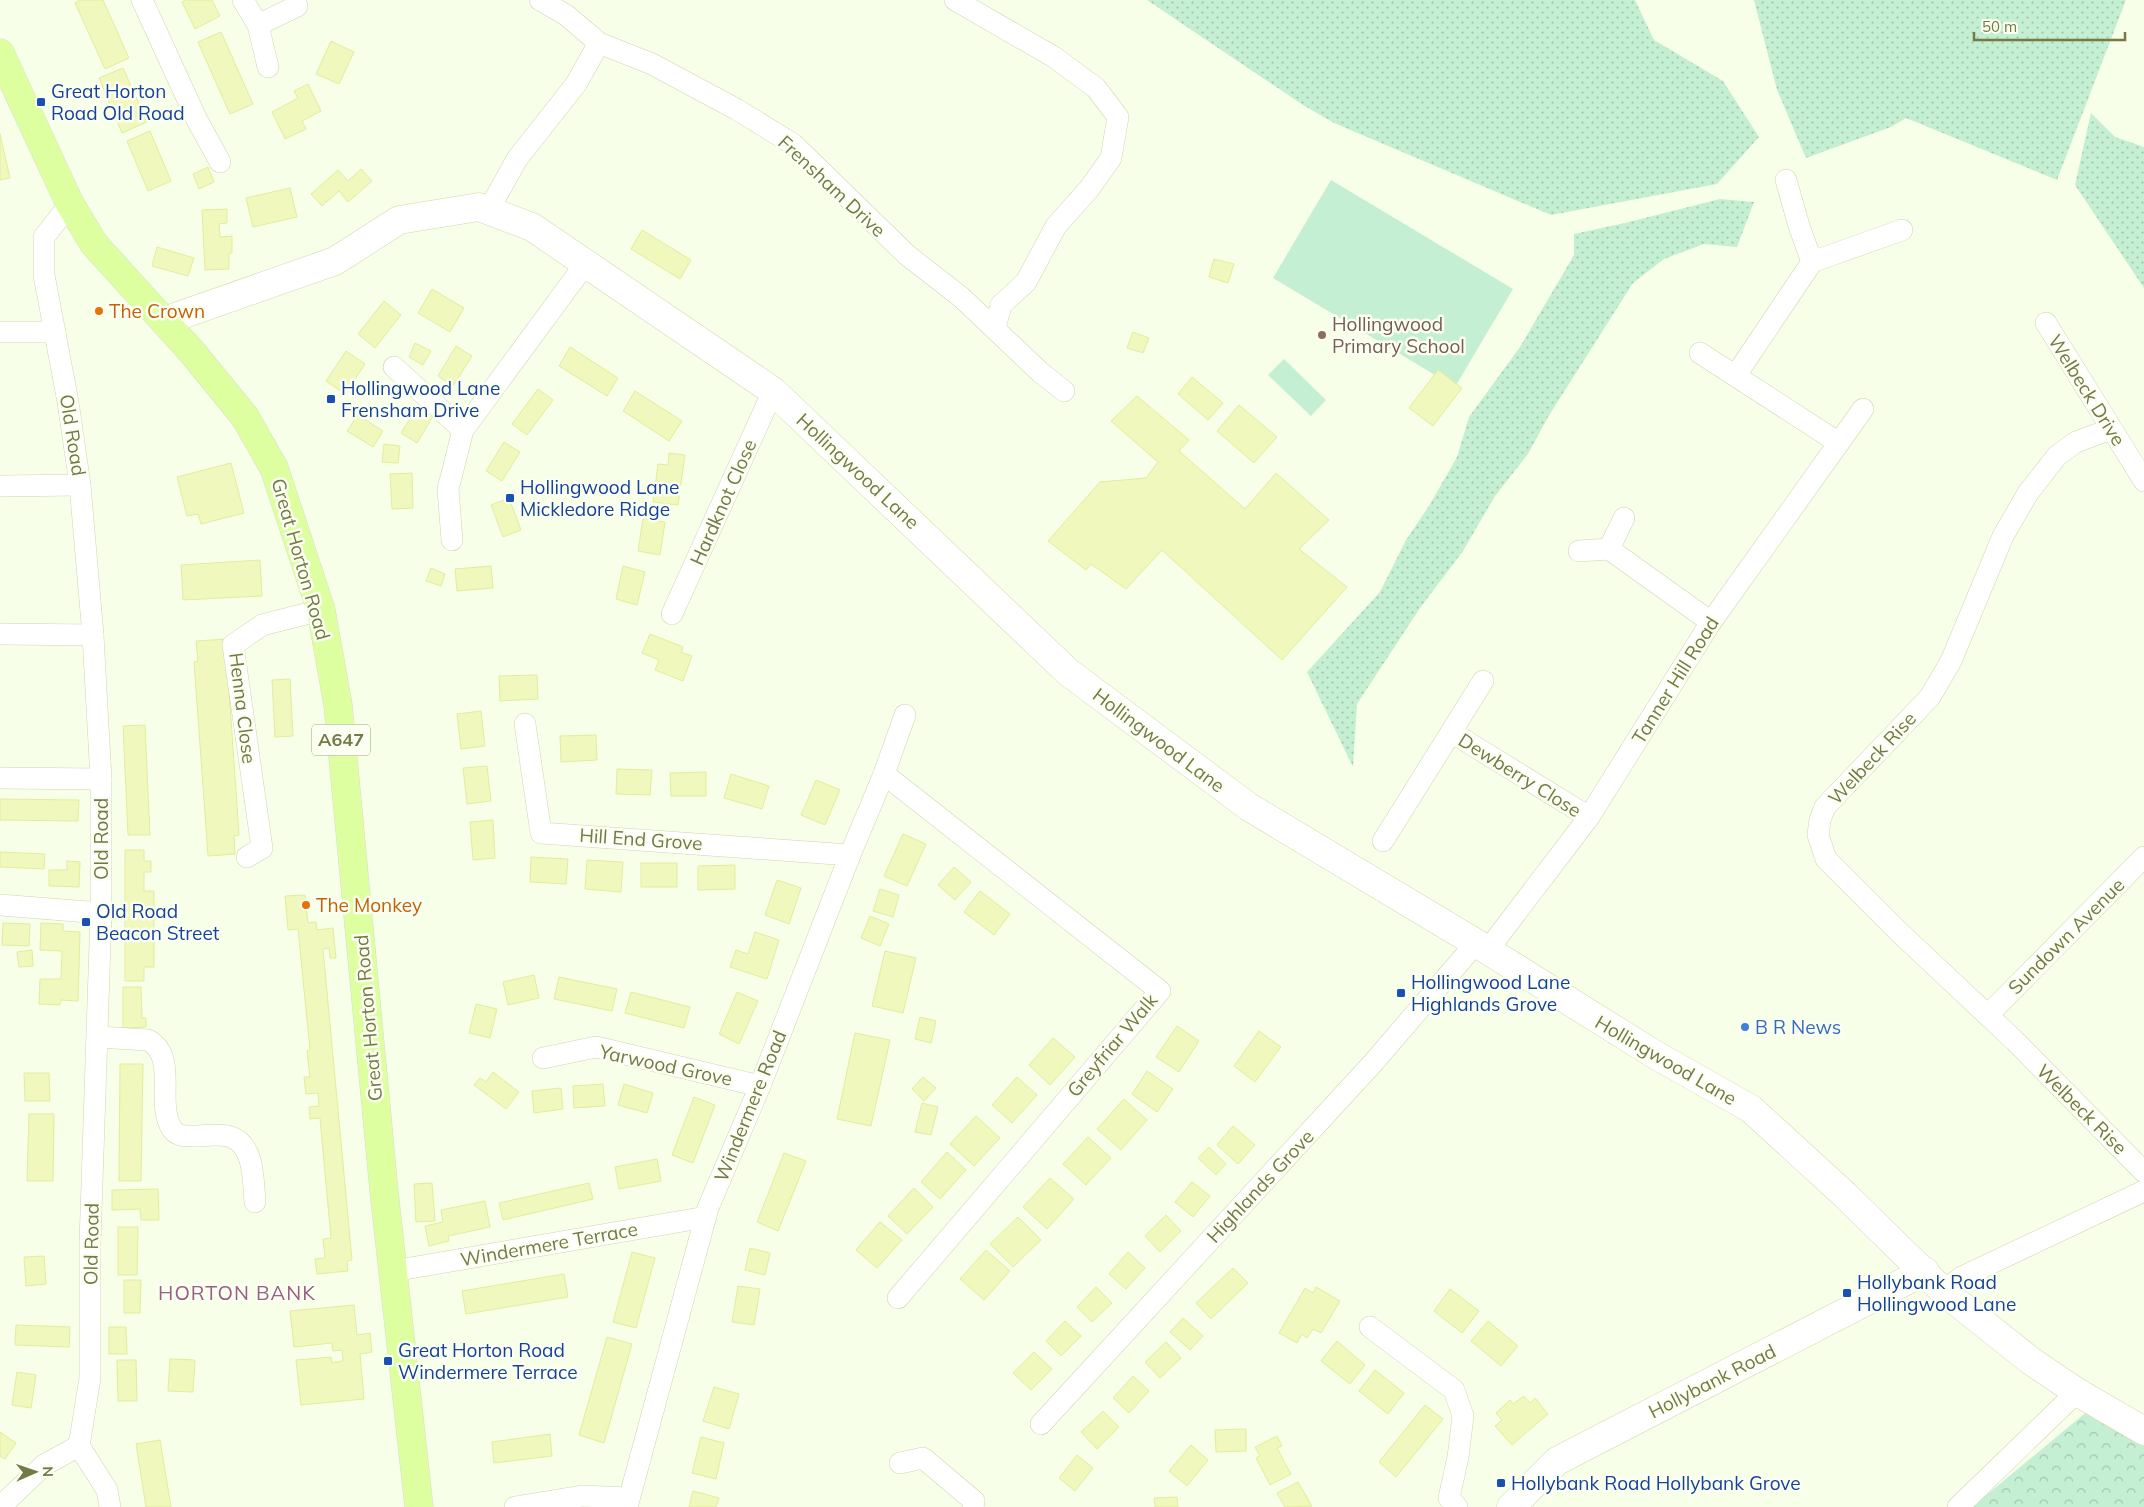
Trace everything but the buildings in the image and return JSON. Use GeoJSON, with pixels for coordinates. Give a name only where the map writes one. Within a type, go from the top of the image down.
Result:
{"type":"FeatureCollection","features":[{"type":"Feature","properties":{"kind":"main road","name":"Great Horton Road"},"geometry":{"type":"LineString","coordinates":[[0,53],[70,204],[94,244],[192,352],[245,417],[274,468],[320,610],[338,705],[393,1271],[419,1507]]}},
{"type":"Feature","properties":{"kind":"street"},"geometry":{"type":"LineString","coordinates":[[142,0],[197,120],[220,162]]}},
{"type":"Feature","properties":{"kind":"street"},"geometry":{"type":"LineString","coordinates":[[243,0],[258,25],[268,67]]}},
{"type":"Feature","properties":{"kind":"street","name":"Frensham Drive"},"geometry":{"type":"LineString","coordinates":[[540,0],[566,15],[599,43],[652,64],[736,108],[793,144],[906,255],[961,298],[1040,372],[1064,391]]}},
{"type":"Feature","properties":{"kind":"street"},"geometry":{"type":"LineString","coordinates":[[956,0],[1054,57],[1096,88],[1118,117],[1111,158],[1089,188],[1056,226],[1026,282],[1001,306],[995,328]]}},
{"type":"Feature","properties":{"kind":"street"},"geometry":{"type":"LineString","coordinates":[[258,25],[297,6]]}},
{"type":"Feature","properties":{"kind":"street"},"geometry":{"type":"LineString","coordinates":[[488,211],[517,159],[576,84],[599,43]]}},
{"type":"Feature","properties":{"kind":"street"},"geometry":{"type":"LineString","coordinates":[[1786,180],[1799,226],[1812,262]]}},
{"type":"Feature","properties":{"kind":"street","name":"Old Road"},"geometry":{"type":"LineString","coordinates":[[70,204],[44,237],[44,275],[68,402],[80,485],[93,635],[102,779],[98,1037],[90,1243],[90,1378],[79,1446]]}},
{"type":"Feature","properties":{"kind":"street","name":"Hollingwood Lane"},"geometry":{"type":"LineString","coordinates":[[164,322],[335,261],[399,220],[478,207],[532,227],[773,390],[904,513],[1068,672],[1249,807],[1654,1054],[1751,1109],[1845,1195],[1934,1281],[2031,1361],[2077,1392],[2144,1431]]}},
{"type":"Feature","properties":{"kind":"street"},"geometry":{"type":"LineString","coordinates":[[1736,376],[1812,262],[1902,230]]}},
{"type":"Feature","properties":{"kind":"street"},"geometry":{"type":"LineString","coordinates":[[452,540],[448,489],[463,430],[586,263]]}},
{"type":"Feature","properties":{"kind":"street","name":"Welbeck Drive"},"geometry":{"type":"LineString","coordinates":[[2046,323],[2144,481]]}},
{"type":"Feature","properties":{"kind":"street"},"geometry":{"type":"LineString","coordinates":[[0,332],[55,332]]}},
{"type":"Feature","properties":{"kind":"street"},"geometry":{"type":"LineString","coordinates":[[1700,353],[1839,443]]}},
{"type":"Feature","properties":{"kind":"street"},"geometry":{"type":"LineString","coordinates":[[394,367],[463,430]]}},
{"type":"Feature","properties":{"kind":"street","name":"Hardknot Close"},"geometry":{"type":"LineString","coordinates":[[672,614],[773,390]]}},
{"type":"Feature","properties":{"kind":"street","name":"Tanner Hill Road"},"geometry":{"type":"LineString","coordinates":[[1481,947],[1589,817],[1711,622],[1863,409]]}},
{"type":"Feature","properties":{"kind":"street","name":"Welbeck Rise"},"geometry":{"type":"LineString","coordinates":[[2111,429],[2076,442],[2057,456],[2028,493],[2003,536],[1951,662],[1930,697],[1826,807],[1820,820],[1818,834],[1826,859],[2015,1041],[2144,1172]]}},
{"type":"Feature","properties":{"kind":"street"},"geometry":{"type":"LineString","coordinates":[[0,486],[80,485]]}},
{"type":"Feature","properties":{"kind":"street"},"geometry":{"type":"LineString","coordinates":[[1609,549],[1624,518]]}},
{"type":"Feature","properties":{"kind":"street"},"geometry":{"type":"LineString","coordinates":[[1579,551],[1609,549],[1711,622]]}},
{"type":"Feature","properties":{"kind":"street","name":"Henna Close"},"geometry":{"type":"LineString","coordinates":[[247,857],[262,848],[233,645],[262,625],[320,610]]}},
{"type":"Feature","properties":{"kind":"street"},"geometry":{"type":"LineString","coordinates":[[0,634],[93,635]]}},
{"type":"Feature","properties":{"kind":"street","name":"Dewberry Close"},"geometry":{"type":"LineString","coordinates":[[1383,841],[1483,681]]}},
{"type":"Feature","properties":{"kind":"street","name":"Windermere Road"},"geometry":{"type":"LineString","coordinates":[[628,1502],[706,1217],[884,774],[905,715]]}},
{"type":"Feature","properties":{"kind":"street","name":"Hill End Grove"},"geometry":{"type":"LineString","coordinates":[[524,724],[541,833],[850,855]]}},
{"type":"Feature","properties":{"kind":"street","name":"Dewberry Close"},"geometry":{"type":"LineString","coordinates":[[1451,732],[1589,817]]}},
{"type":"Feature","properties":{"kind":"street","name":"Greyfriar Walk"},"geometry":{"type":"LineString","coordinates":[[884,774],[1160,991],[898,1298]]}},
{"type":"Feature","properties":{"kind":"street"},"geometry":{"type":"LineString","coordinates":[[0,778],[102,779]]}},
{"type":"Feature","properties":{"kind":"street","name":"Sundown Avenue"},"geometry":{"type":"LineString","coordinates":[[1988,1016],[2144,857]]}},
{"type":"Feature","properties":{"kind":"street"},"geometry":{"type":"LineString","coordinates":[[0,905],[101,913]]}},
{"type":"Feature","properties":{"kind":"street","name":"Highlands Grove"},"geometry":{"type":"LineString","coordinates":[[1041,1424],[1481,947]]}},
{"type":"Feature","properties":{"kind":"street"},"geometry":{"type":"LineString","coordinates":[[98,1037],[148,1040],[154,1043],[159,1049],[164,1068],[167,1117],[171,1127],[176,1134],[184,1136],[223,1136],[238,1140],[245,1149],[252,1167],[254,1202]]}},
{"type":"Feature","properties":{"kind":"street","name":"Yarwood Grove"},"geometry":{"type":"LineString","coordinates":[[543,1058],[596,1048],[760,1086]]}},
{"type":"Feature","properties":{"kind":"street"},"geometry":{"type":"LineString","coordinates":[[1934,1281],[1962,1277],[2144,1191]]}},
{"type":"Feature","properties":{"kind":"street","name":"Windermere Terrace"},"geometry":{"type":"LineString","coordinates":[[393,1271],[706,1217]]}},
{"type":"Feature","properties":{"kind":"street","name":"Hollybank Road"},"geometry":{"type":"LineString","coordinates":[[1511,1507],[1557,1461],[1934,1281]]}},
{"type":"Feature","properties":{"kind":"street"},"geometry":{"type":"LineString","coordinates":[[1370,1327],[1454,1390],[1463,1416],[1458,1457],[1449,1498],[1457,1507]]}},
{"type":"Feature","properties":{"kind":"street"},"geometry":{"type":"LineString","coordinates":[[1958,1507],[2077,1392]]}},
{"type":"Feature","properties":{"kind":"street"},"geometry":{"type":"LineString","coordinates":[[0,1507],[44,1465],[79,1446],[107,1490],[110,1507]]}},
{"type":"Feature","properties":{"kind":"street"},"geometry":{"type":"LineString","coordinates":[[900,1463],[923,1458],[974,1501],[973,1507]]}},
{"type":"Feature","properties":{"kind":"street"},"geometry":{"type":"LineString","coordinates":[[515,1507],[582,1496],[628,1502]]}},
{"type":"Feature","properties":{"kind":"green space"},"geometry":{"type":"Polygon","coordinates":[[[1147,0],[1635,0],[1654,40],[1723,81],[1759,137],[1717,184],[1551,215],[1334,123],[1303,105],[1147,0]]]}},
{"type":"Feature","properties":{"kind":"green space"},"geometry":{"type":"Polygon","coordinates":[[[1754,0],[2126,0],[2057,180],[1906,118],[1891,127],[1806,158],[1777,90],[1754,0]]]}},
{"type":"Feature","properties":{"kind":"green space"},"geometry":{"type":"Polygon","coordinates":[[[2091,113],[2115,137],[2144,147],[2144,288],[2075,185],[2091,113]]]}},
{"type":"Feature","properties":{"kind":"green space"},"geometry":{"type":"Polygon","coordinates":[[[1331,180],[1513,289],[1455,387],[1273,278],[1331,180]]]}},
{"type":"Feature","properties":{"kind":"green space"},"geometry":{"type":"Polygon","coordinates":[[[1720,199],[1754,202],[1737,247],[1704,244],[1664,259],[1633,283],[1548,417],[1528,454],[1495,496],[1463,551],[1420,608],[1357,704],[1353,767],[1307,672],[1380,592],[1406,540],[1429,506],[1457,457],[1469,417],[1520,347],[1574,255],[1574,234],[1720,199]]]}},
{"type":"Feature","properties":{"kind":"green space"},"geometry":{"type":"Polygon","coordinates":[[[1284,359],[1326,400],[1311,416],[1268,375],[1284,359]]]}},
{"type":"Feature","properties":{"kind":"green space"},"geometry":{"type":"Polygon","coordinates":[[[2089,1410],[2144,1446],[2144,1507],[1972,1507],[2089,1410]]]}},
{"type":"Feature","properties":{"kind":"place","name":"Great Horton Road Old Road"},"geometry":{"type":"Point","coordinates":[41,102]}},
{"type":"Feature","properties":{"kind":"place","name":"The Crown"},"geometry":{"type":"Point","coordinates":[99,311]}},
{"type":"Feature","properties":{"kind":"place","name":"Hollingwood Primary School"},"geometry":{"type":"Point","coordinates":[1322,335]}},
{"type":"Feature","properties":{"kind":"place","name":"Hollingwood Lane Frensham Drive"},"geometry":{"type":"Point","coordinates":[331,399]}},
{"type":"Feature","properties":{"kind":"place","name":"Hollingwood Lane Mickledore Ridge"},"geometry":{"type":"Point","coordinates":[510,498]}},
{"type":"Feature","properties":{"kind":"place","name":"The Monkey"},"geometry":{"type":"Point","coordinates":[306,905]}},
{"type":"Feature","properties":{"kind":"place","name":"Old Road Beacon Street"},"geometry":{"type":"Point","coordinates":[86,922]}},
{"type":"Feature","properties":{"kind":"place","name":"Hollingwood Lane Highlands Grove"},"geometry":{"type":"Point","coordinates":[1401,993]}},
{"type":"Feature","properties":{"kind":"place","name":"B R News"},"geometry":{"type":"Point","coordinates":[1745,1027]}},
{"type":"Feature","properties":{"kind":"place","name":"Hollybank Road Hollingwood Lane"},"geometry":{"type":"Point","coordinates":[1847,1293]}},
{"type":"Feature","properties":{"kind":"place","name":"Great Horton Road Windermere Terrace"},"geometry":{"type":"Point","coordinates":[388,1361]}},
{"type":"Feature","properties":{"kind":"place","name":"Hollybank Road Hollybank Grove"},"geometry":{"type":"Point","coordinates":[1501,1483]}},
{"type":"Feature","properties":{"kind":"district","name":"HORTON BANK"},"geometry":{"type":"Point","coordinates":[237,1293]}}]}
